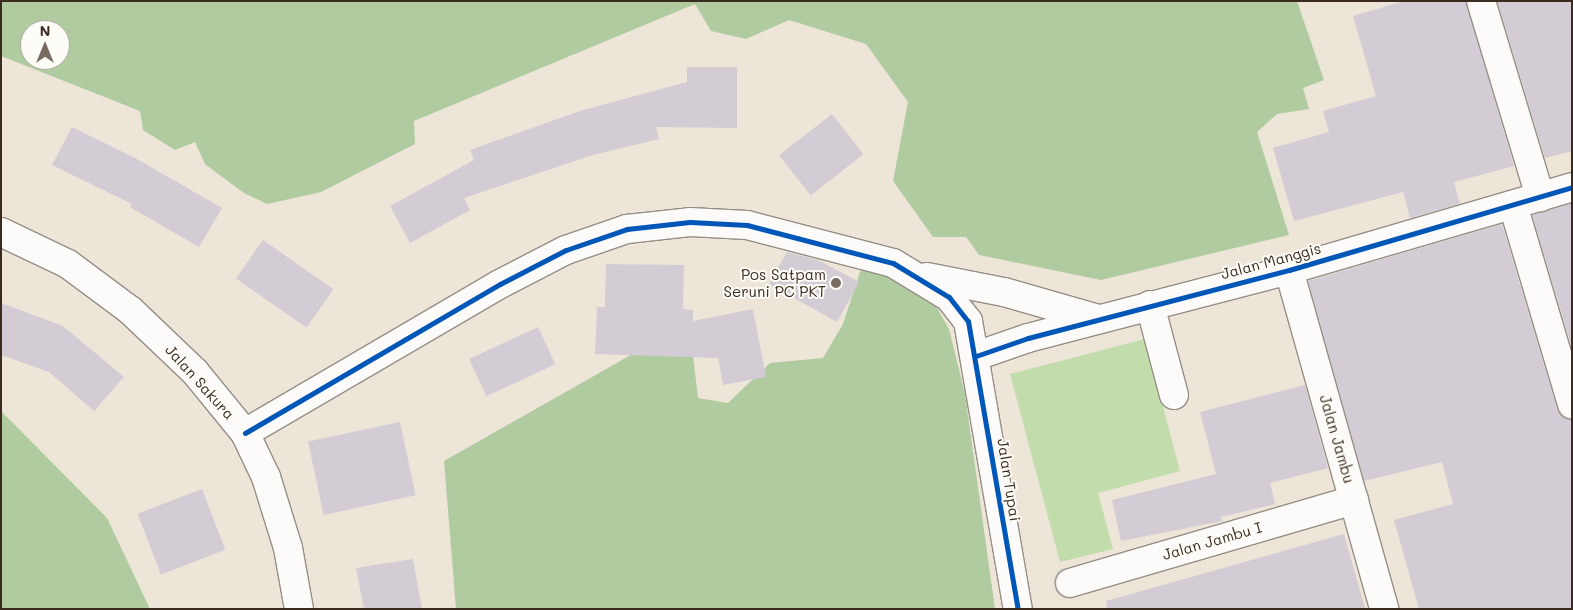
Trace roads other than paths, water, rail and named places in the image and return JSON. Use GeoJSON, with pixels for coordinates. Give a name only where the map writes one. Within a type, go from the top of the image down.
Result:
{"type":"FeatureCollection","features":[{"type":"Feature","properties":{"kind":"street"},"geometry":{"type":"LineString","coordinates":[[1481,1],[1540,197]]}},
{"type":"Feature","properties":{"kind":"street","name":"Jalan Manggis"},"geometry":{"type":"LineString","coordinates":[[976,356],[1028,338],[1289,270],[1572,187]]}},
{"type":"Feature","properties":{"kind":"street"},"geometry":{"type":"LineString","coordinates":[[1513,205],[1572,404]]}},
{"type":"Feature","properties":{"kind":"street"},"geometry":{"type":"LineString","coordinates":[[245,433],[500,284],[566,250],[627,229],[690,222],[747,225],[850,249],[893,263],[913,274],[1004,292],[1099,320]]}},
{"type":"Feature","properties":{"kind":"street","name":"Jalan Sakura"},"geometry":{"type":"LineString","coordinates":[[1,232],[68,264],[130,310],[195,372],[245,433],[266,477],[288,548],[299,609]]}},
{"type":"Feature","properties":{"kind":"street","name":"Jalan Jambu"},"geometry":{"type":"LineString","coordinates":[[1289,270],[1384,609]]}},
{"type":"Feature","properties":{"kind":"street","name":"Jalan Tupai"},"geometry":{"type":"LineString","coordinates":[[913,274],[949,297],[968,321],[976,356],[1018,609]]}},
{"type":"Feature","properties":{"kind":"street"},"geometry":{"type":"LineString","coordinates":[[1150,306],[1174,395]]}},
{"type":"Feature","properties":{"kind":"street","name":"Jalan Jambu I"},"geometry":{"type":"LineString","coordinates":[[1070,582],[1354,500]]}},
{"type":"Feature","properties":{"kind":"place","name":"Pos Satpam Seruni PC PKT"},"geometry":{"type":"Point","coordinates":[836,283]}}]}
